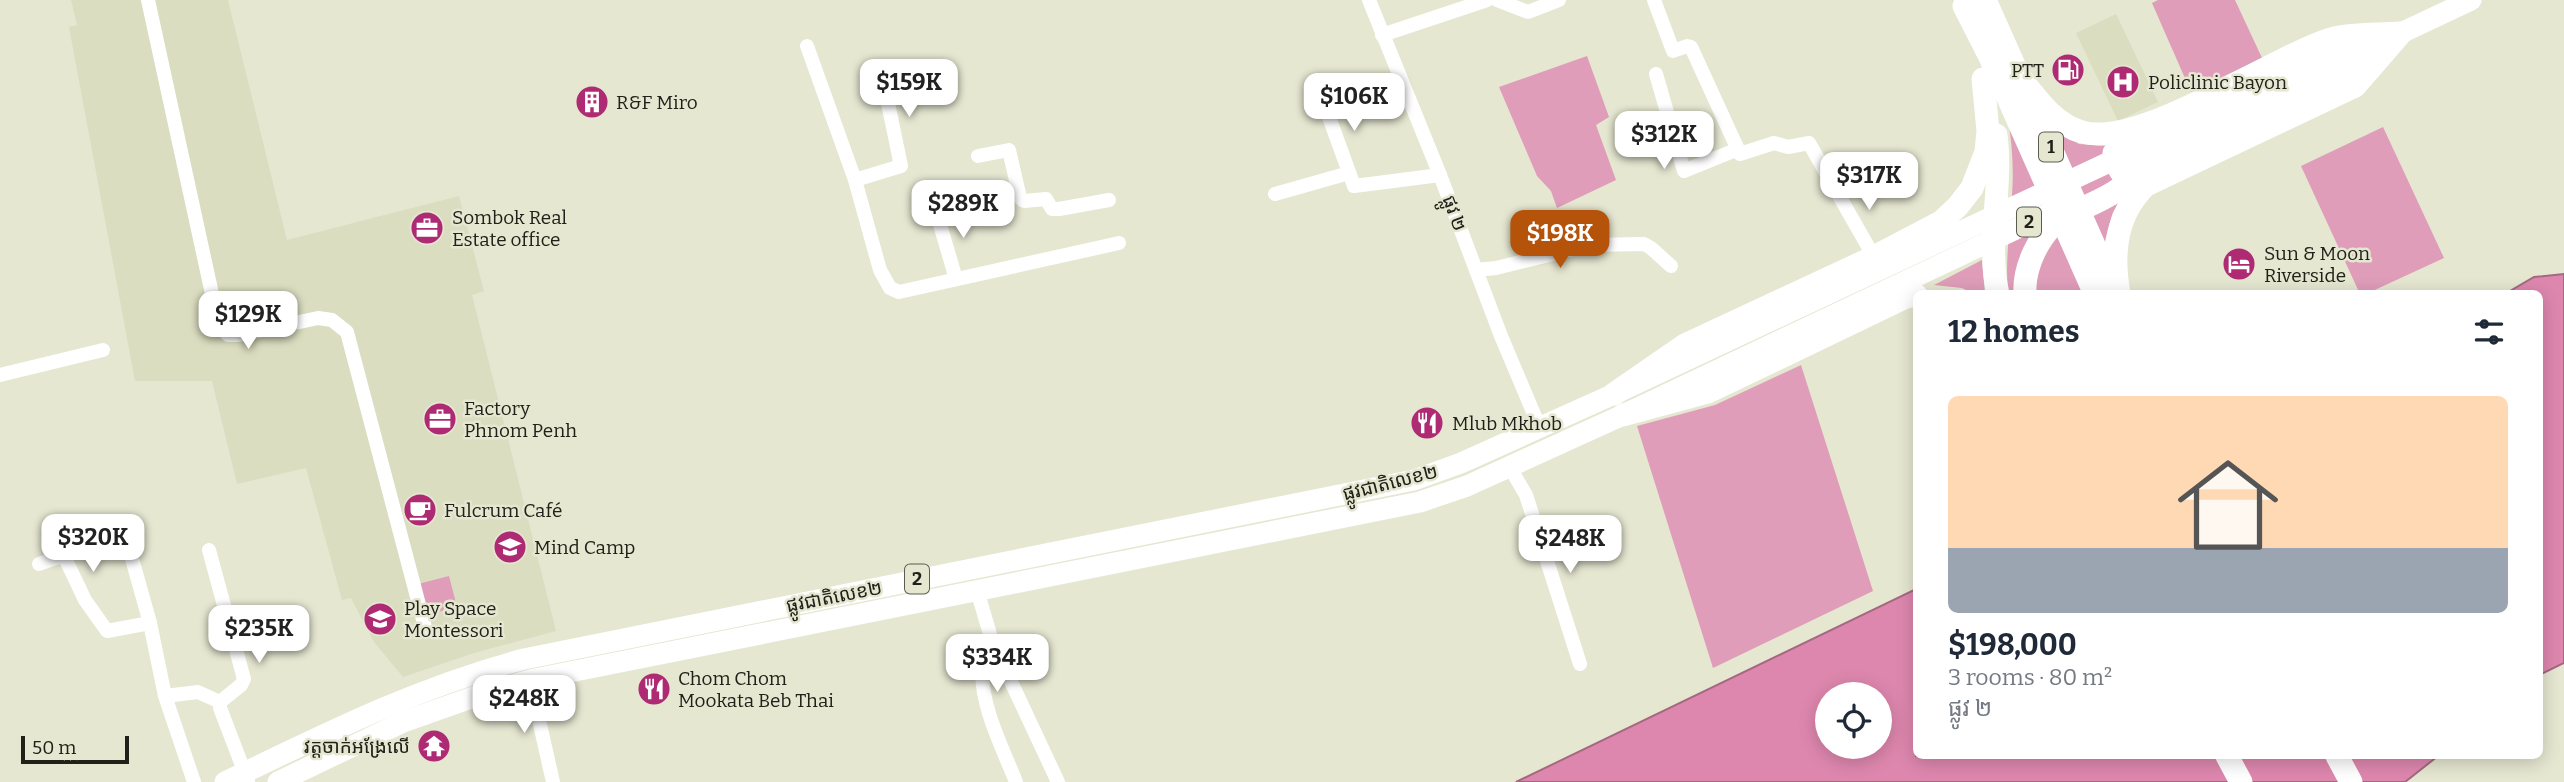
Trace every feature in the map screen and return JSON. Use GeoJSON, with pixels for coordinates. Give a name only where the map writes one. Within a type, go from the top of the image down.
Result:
{"type":"FeatureCollection","features":[{"type":"Feature","properties":{"kind":"highway"},"geometry":{"type":"LineString","coordinates":[[1970,2],[1983,79],[1997,138],[1994,240],[1998,290]]}},
{"type":"Feature","properties":{"kind":"highway"},"geometry":{"type":"LineString","coordinates":[[1970,2],[1990,57],[2093,290]]}},
{"type":"Feature","properties":{"kind":"highway","name":"1"},"geometry":{"type":"LineString","coordinates":[[1970,2],[2019,76],[2115,290]]}},
{"type":"Feature","properties":{"kind":"highway"},"geometry":{"type":"LineString","coordinates":[[2400,33],[2355,86],[2136,181],[2123,177],[2118,169],[2114,153],[2127,137],[2145,125],[2333,38],[2400,33]]}},
{"type":"Feature","properties":{"kind":"highway"},"geometry":{"type":"LineString","coordinates":[[2019,76],[2048,112],[2083,132],[2102,134],[2145,125]]}},
{"type":"Feature","properties":{"kind":"highway"},"geometry":{"type":"LineString","coordinates":[[1619,405],[1685,345],[1874,257],[1941,222],[1972,188],[1986,152],[1988,131],[1983,79]]}},
{"type":"Feature","properties":{"kind":"highway"},"geometry":{"type":"LineString","coordinates":[[2025,290],[2027,270],[2048,228],[2058,220],[2160,169]]}},
{"type":"Feature","properties":{"kind":"highway"},"geometry":{"type":"LineString","coordinates":[[2117,290],[2114,263],[2116,239],[2123,219],[2136,194],[2160,169]]}},
{"type":"Feature","properties":{"kind":"highway"},"geometry":{"type":"LineString","coordinates":[[1619,405],[1708,392],[1913,296]]}},
{"type":"Feature","properties":{"kind":"highway"},"geometry":{"type":"LineString","coordinates":[[2229,759],[2241,782]]}},
{"type":"Feature","properties":{"kind":"highway"},"geometry":{"type":"LineString","coordinates":[[2339,759],[2351,782]]}},
{"type":"Feature","properties":{"kind":"main road","name":"2"},"geometry":{"type":"LineString","coordinates":[[1705,363],[2160,169],[2344,63],[2471,0]]}},
{"type":"Feature","properties":{"kind":"main road","name":"2"},"geometry":{"type":"LineString","coordinates":[[1619,405],[2344,63]]}},
{"type":"Feature","properties":{"kind":"main road","name":"ផ្លូវជាតិលេខ២"},"geometry":{"type":"LineString","coordinates":[[225,782],[246,777],[365,715],[439,685],[524,659],[1414,480],[1461,463],[1539,426],[1619,405]]}},
{"type":"Feature","properties":{"kind":"main road","name":"ផ្លូវជាតិលេខ២"},"geometry":{"type":"LineString","coordinates":[[278,782],[403,723],[482,694],[530,680],[1420,502],[1467,486],[1509,466],[1619,405]]}},
{"type":"Feature","properties":{"kind":"main road"},"geometry":{"type":"LineString","coordinates":[[849,593],[853,614]]}},
{"type":"Feature","properties":{"kind":"main road"},"geometry":{"type":"LineString","coordinates":[[608,641],[612,662]]}},
{"type":"Feature","properties":{"kind":"street"},"geometry":{"type":"LineString","coordinates":[[148,0],[219,326],[228,335],[239,335],[318,318],[332,320],[347,332],[426,631]]}},
{"type":"Feature","properties":{"kind":"street","name":"ផ្លូវ ២"},"geometry":{"type":"LineString","coordinates":[[1369,0],[1539,426]]}},
{"type":"Feature","properties":{"kind":"street"},"geometry":{"type":"LineString","coordinates":[[1382,35],[1487,0]]}},
{"type":"Feature","properties":{"kind":"street"},"geometry":{"type":"LineString","coordinates":[[1497,0],[1528,12],[1559,0]]}},
{"type":"Feature","properties":{"kind":"street"},"geometry":{"type":"LineString","coordinates":[[1654,0],[1672,51],[1691,47],[1738,149],[1742,153],[1775,143],[1788,146],[1809,143],[1874,257]]}},
{"type":"Feature","properties":{"kind":"street"},"geometry":{"type":"LineString","coordinates":[[807,46],[855,180],[880,270],[890,288],[899,292],[1119,243]]}},
{"type":"Feature","properties":{"kind":"street"},"geometry":{"type":"LineString","coordinates":[[1656,74],[1684,171],[1738,149]]}},
{"type":"Feature","properties":{"kind":"street"},"geometry":{"type":"LineString","coordinates":[[855,180],[901,166],[883,79]]}},
{"type":"Feature","properties":{"kind":"street"},"geometry":{"type":"LineString","coordinates":[[1325,106],[1355,187],[1440,174]]}},
{"type":"Feature","properties":{"kind":"street"},"geometry":{"type":"LineString","coordinates":[[978,156],[1009,150],[1020,198],[1024,201],[1046,199],[1052,209],[1059,209],[1109,200]]}},
{"type":"Feature","properties":{"kind":"street"},"geometry":{"type":"LineString","coordinates":[[1275,194],[1349,173]]}},
{"type":"Feature","properties":{"kind":"street"},"geometry":{"type":"LineString","coordinates":[[936,211],[956,279]]}},
{"type":"Feature","properties":{"kind":"street"},"geometry":{"type":"LineString","coordinates":[[1476,270],[1496,268],[1590,245],[1644,244],[1671,266]]}},
{"type":"Feature","properties":{"kind":"street"},"geometry":{"type":"LineString","coordinates":[[0,375],[103,350]]}},
{"type":"Feature","properties":{"kind":"street"},"geometry":{"type":"LineString","coordinates":[[1509,466],[1526,495],[1580,664]]}},
{"type":"Feature","properties":{"kind":"street"},"geometry":{"type":"LineString","coordinates":[[127,541],[150,623],[165,696],[194,782]]}},
{"type":"Feature","properties":{"kind":"street"},"geometry":{"type":"LineString","coordinates":[[209,550],[244,679],[241,685],[220,702]]}},
{"type":"Feature","properties":{"kind":"street"},"geometry":{"type":"LineString","coordinates":[[39,564],[59,557],[65,558],[85,600],[107,632],[150,623]]}},
{"type":"Feature","properties":{"kind":"street"},"geometry":{"type":"LineString","coordinates":[[977,590],[992,641],[1058,782]]}},
{"type":"Feature","properties":{"kind":"street"},"geometry":{"type":"LineString","coordinates":[[992,641],[983,668],[986,698],[993,727],[1016,782]]}},
{"type":"Feature","properties":{"kind":"street"},"geometry":{"type":"LineString","coordinates":[[530,680],[552,782]]}},
{"type":"Feature","properties":{"kind":"street"},"geometry":{"type":"LineString","coordinates":[[165,696],[198,692],[208,699],[220,702]]}},
{"type":"Feature","properties":{"kind":"street"},"geometry":{"type":"LineString","coordinates":[[220,702],[246,777]]}},
{"type":"Feature","properties":{"kind":"shaded area","name":"Factory Phnom Penh"},"geometry":{"type":"Polygon","coordinates":[[[71,0],[228,0],[287,240],[459,196],[484,291],[472,295],[556,631],[474,653],[403,677],[374,642],[351,598],[342,600],[306,468],[237,484],[212,381],[135,381],[69,27],[77,25],[71,0]]]}},
{"type":"Feature","properties":{"kind":"shaded area"},"geometry":{"type":"Polygon","coordinates":[[[2158,0],[2235,0],[2262,58],[2191,92],[2152,3],[2158,0]]]}},
{"type":"Feature","properties":{"kind":"shaded area","name":"Policlinic Bayon"},"geometry":{"type":"Polygon","coordinates":[[[2116,14],[2158,102],[2118,121],[2076,33],[2116,14]]]}},
{"type":"Feature","properties":{"kind":"shaded area"},"geometry":{"type":"Polygon","coordinates":[[[1587,56],[1609,117],[1596,125],[1616,180],[1557,208],[1551,191],[1537,176],[1499,87],[1587,56]]]}},
{"type":"Feature","properties":{"kind":"shaded area"},"geometry":{"type":"Polygon","coordinates":[[[2008,118],[2050,214],[2019,290],[2008,290],[2007,281],[2013,176],[2008,118]]]}},
{"type":"Feature","properties":{"kind":"shaded area"},"geometry":{"type":"Polygon","coordinates":[[[2051,127],[2079,144],[2109,146],[2130,189],[2113,212],[2104,244],[2051,127]]]}},
{"type":"Feature","properties":{"kind":"shaded area"},"geometry":{"type":"Polygon","coordinates":[[[2383,127],[2444,258],[2375,290],[2358,290],[2301,166],[2383,127]]]}},
{"type":"Feature","properties":{"kind":"shaded area"},"geometry":{"type":"Polygon","coordinates":[[[2059,235],[2082,290],[2035,290],[2037,277],[2049,249],[2059,235]]]}},
{"type":"Feature","properties":{"kind":"shaded area"},"geometry":{"type":"Polygon","coordinates":[[[1982,260],[1985,290],[1934,285],[1982,260]]]}},
{"type":"Feature","properties":{"kind":"shaded area"},"geometry":{"type":"Polygon","coordinates":[[[2564,274],[2564,663],[2543,673],[2543,290],[2512,290],[2534,277],[2564,274]]]}},
{"type":"Feature","properties":{"kind":"shaded area"},"geometry":{"type":"Polygon","coordinates":[[[1801,365],[1873,591],[1713,668],[1637,426],[1715,405],[1801,365]]]}},
{"type":"Feature","properties":{"kind":"shaded area"},"geometry":{"type":"Polygon","coordinates":[[[449,576],[457,607],[430,614],[422,602],[418,584],[449,576]]]}},
{"type":"Feature","properties":{"kind":"shaded area"},"geometry":{"type":"Polygon","coordinates":[[[1913,590],[1913,759],[2434,759],[2405,782],[1516,782],[1913,590]]]}},
{"type":"Feature","properties":{"kind":"place","name":"PTT"},"geometry":{"type":"Point","coordinates":[2068,70]}},
{"type":"Feature","properties":{"kind":"place","name":"Policlinic Bayon"},"geometry":{"type":"Point","coordinates":[2123,82]}},
{"type":"Feature","properties":{"kind":"place","name":"R&F Miro"},"geometry":{"type":"Point","coordinates":[592,102]}},
{"type":"Feature","properties":{"kind":"place","name":"Sombok Real Estate office"},"geometry":{"type":"Point","coordinates":[427,228]}},
{"type":"Feature","properties":{"kind":"place","name":"Sun & Moon Riverside"},"geometry":{"type":"Point","coordinates":[2239,264]}},
{"type":"Feature","properties":{"kind":"place","name":"Factory Phnom Penh"},"geometry":{"type":"Point","coordinates":[440,419]}},
{"type":"Feature","properties":{"kind":"place","name":"Mlub Mkhob"},"geometry":{"type":"Point","coordinates":[1427,423]}},
{"type":"Feature","properties":{"kind":"place","name":"Fulcrum Café"},"geometry":{"type":"Point","coordinates":[420,510]}},
{"type":"Feature","properties":{"kind":"place","name":"Mind Camp"},"geometry":{"type":"Point","coordinates":[510,547]}},
{"type":"Feature","properties":{"kind":"place","name":"Play Space Montessori"},"geometry":{"type":"Point","coordinates":[380,619]}},
{"type":"Feature","properties":{"kind":"place","name":"Chom Chom Mookata Beb Thai"},"geometry":{"type":"Point","coordinates":[654,689]}},
{"type":"Feature","properties":{"kind":"place","name":"វត្តចាក់អង្រែលើ"},"geometry":{"type":"Point","coordinates":[434,746]}}]}
